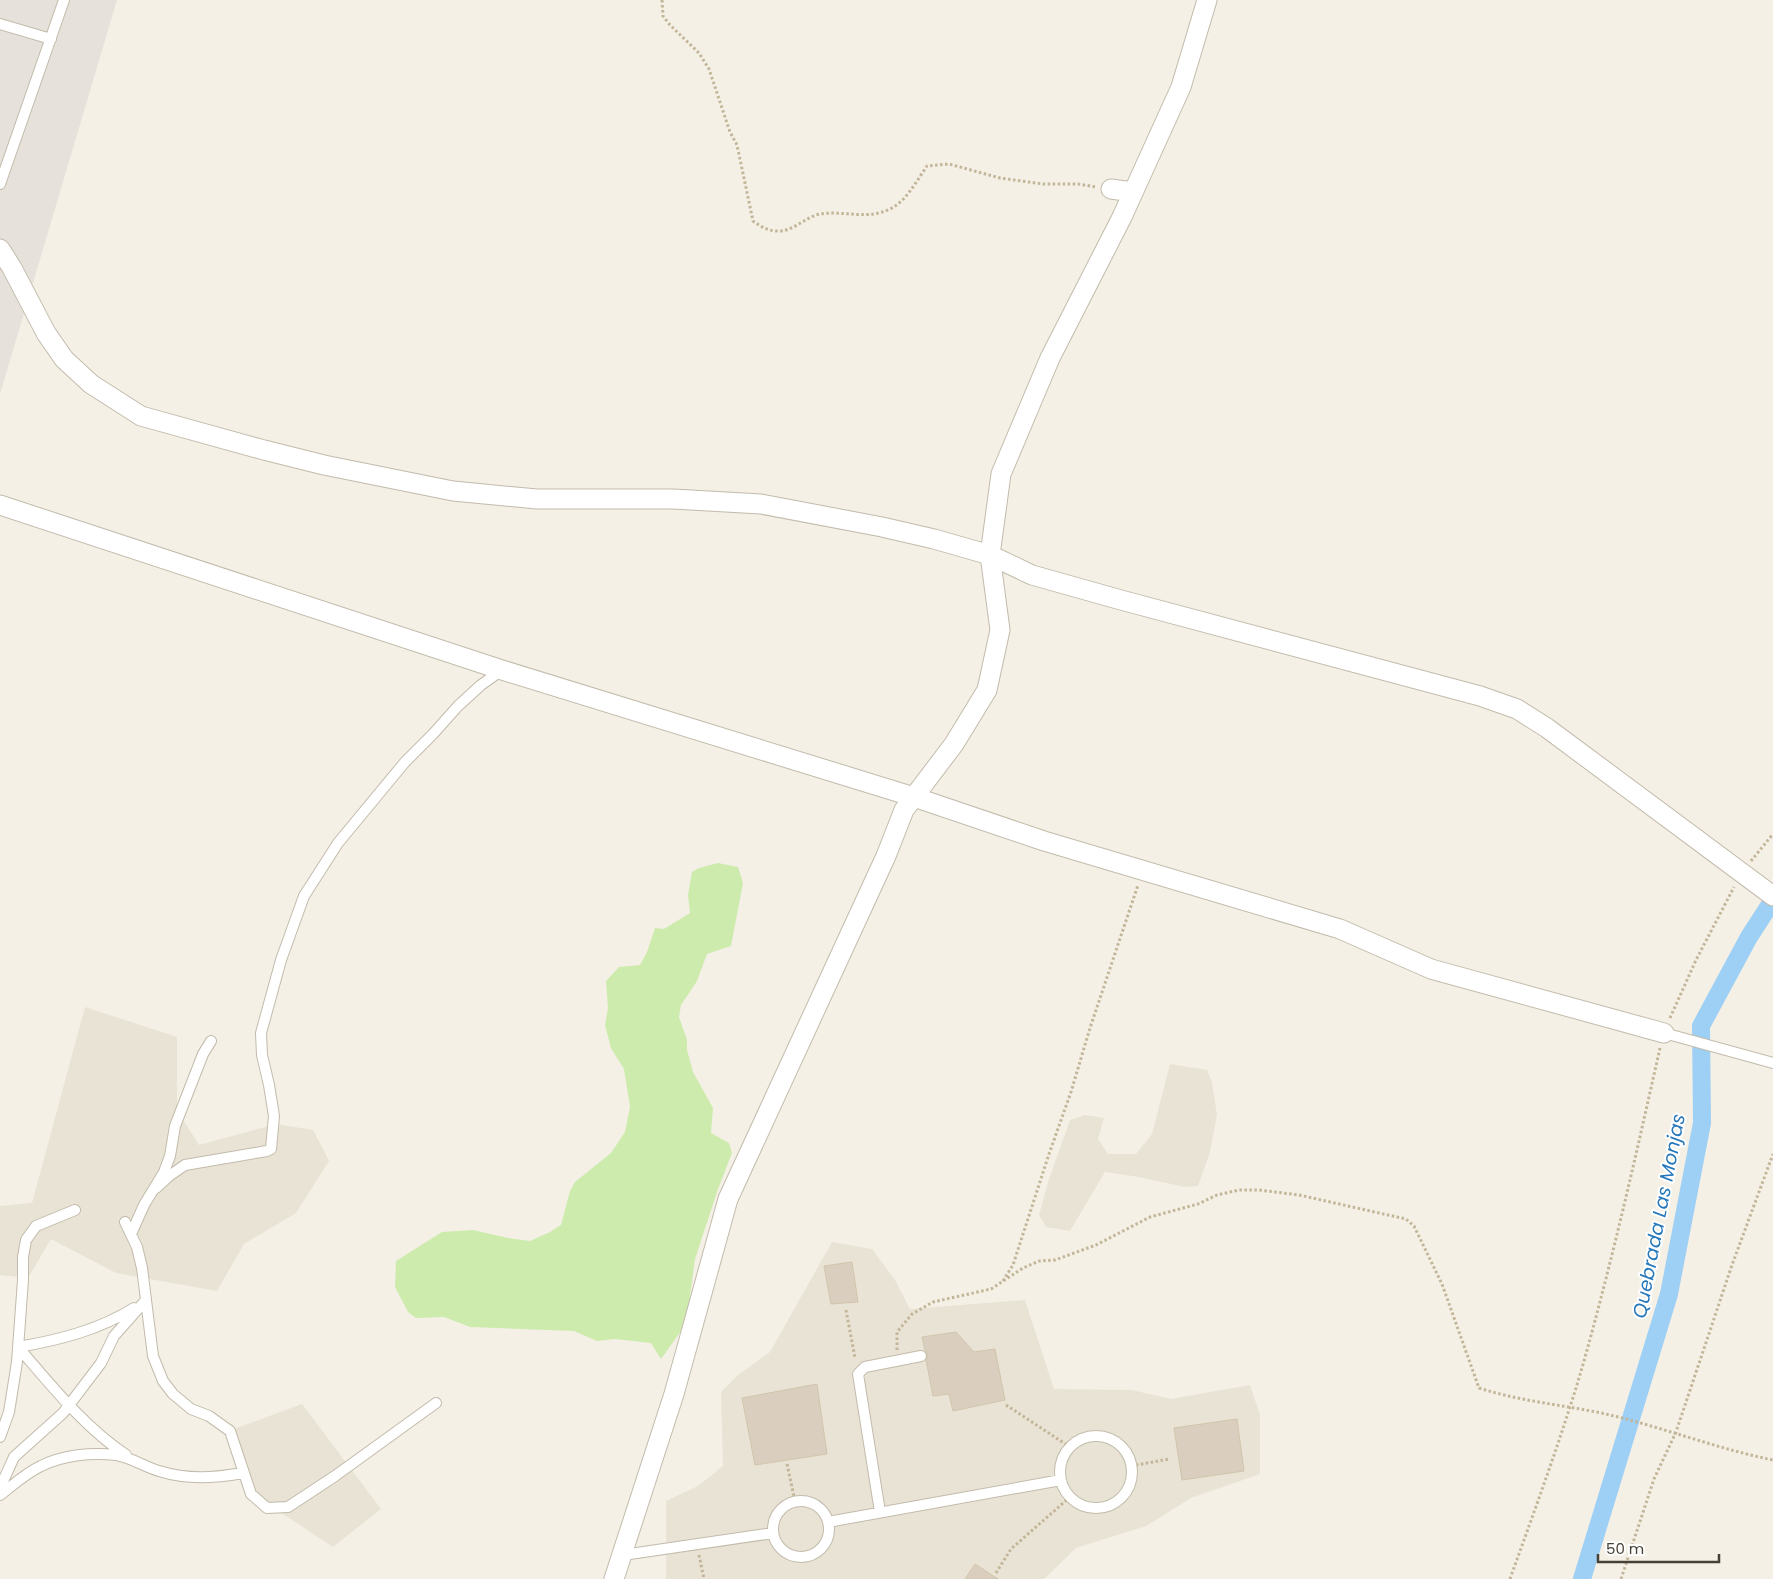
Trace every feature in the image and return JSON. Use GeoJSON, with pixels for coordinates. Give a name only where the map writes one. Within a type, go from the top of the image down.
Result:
{"type":"FeatureCollection","features":[{"type":"Feature","properties":{"kind":"street"},"geometry":{"type":"LineString","coordinates":[[614,1579],[674,1394],[728,1199],[886,856],[904,810],[954,744],[988,690],[1000,630],[990,555],[1002,474],[1011,448],[1050,358],[1122,217],[1181,87],[1207,0]]}},
{"type":"Feature","properties":{"kind":"street"},"geometry":{"type":"LineString","coordinates":[[1111,189],[1133,192]]}},
{"type":"Feature","properties":{"kind":"street"},"geometry":{"type":"LineString","coordinates":[[0,249],[46,333],[64,359],[91,384],[141,416],[324,465],[453,491],[537,499],[674,499],[761,504],[882,527],[990,555],[1032,575],[1140,606],[1480,696],[1517,709],[1547,728],[1766,891]]}},
{"type":"Feature","properties":{"kind":"street"},"geometry":{"type":"LineString","coordinates":[[0,505],[502,670],[914,797],[1044,841],[1340,929],[1431,969],[1664,1033]]}},
{"type":"Feature","properties":{"kind":"lane"},"geometry":{"type":"LineString","coordinates":[[0,184],[64,0]]}},
{"type":"Feature","properties":{"kind":"lane"},"geometry":{"type":"LineString","coordinates":[[0,24],[51,39]]}},
{"type":"Feature","properties":{"kind":"lane"},"geometry":{"type":"LineString","coordinates":[[156,1188],[169,1176],[186,1165],[267,1152],[271,1148],[274,1116],[262,1054],[262,1033],[281,960],[304,896],[338,843],[405,762],[481,684],[502,670]]}},
{"type":"Feature","properties":{"kind":"lane"},"geometry":{"type":"LineString","coordinates":[[1664,1033],[1773,1063]]}},
{"type":"Feature","properties":{"kind":"lane"},"geometry":{"type":"LineString","coordinates":[[131,1234],[144,1205],[156,1188],[170,1156],[175,1126],[203,1054],[211,1041]]}},
{"type":"Feature","properties":{"kind":"lane"},"geometry":{"type":"LineString","coordinates":[[0,1437],[9,1412],[18,1347],[23,1257],[26,1240],[36,1226],[75,1210]]}},
{"type":"Feature","properties":{"kind":"lane"},"geometry":{"type":"LineString","coordinates":[[125,1222],[137,1247],[142,1268],[154,1356],[163,1380],[172,1394],[191,1409],[209,1416],[230,1431],[236,1444],[243,1473],[251,1494],[267,1508],[288,1507],[342,1472],[436,1402]]}},
{"type":"Feature","properties":{"kind":"lane"},"geometry":{"type":"LineString","coordinates":[[18,1347],[55,1340],[98,1327],[120,1317],[146,1300]]}},
{"type":"Feature","properties":{"kind":"lane"},"geometry":{"type":"LineString","coordinates":[[0,1488],[14,1457],[70,1405],[101,1363],[114,1336],[146,1300]]}},
{"type":"Feature","properties":{"kind":"lane"},"geometry":{"type":"LineString","coordinates":[[18,1347],[70,1405],[115,1448],[137,1463]]}},
{"type":"Feature","properties":{"kind":"lane"},"geometry":{"type":"LineString","coordinates":[[880,1512],[858,1374],[865,1367],[921,1356]]}},
{"type":"Feature","properties":{"kind":"lane"},"geometry":{"type":"LineString","coordinates":[[1089,1437],[1103,1437],[1116,1442],[1126,1452],[1132,1466],[1128,1489],[1117,1501],[1110,1505],[1095,1508],[1079,1504],[1070,1497],[1063,1487],[1061,1480],[1060,1466],[1062,1459],[1070,1447],[1089,1437]]}},
{"type":"Feature","properties":{"kind":"lane"},"geometry":{"type":"LineString","coordinates":[[0,1495],[40,1466],[59,1459],[80,1455],[118,1456],[160,1472],[192,1478],[214,1478],[243,1473]]}},
{"type":"Feature","properties":{"kind":"lane"},"geometry":{"type":"LineString","coordinates":[[828,1522],[1061,1480]]}},
{"type":"Feature","properties":{"kind":"lane"},"geometry":{"type":"LineString","coordinates":[[795,1501],[812,1503],[824,1514],[828,1522],[829,1531],[822,1547],[806,1556],[789,1554],[781,1549],[773,1533],[775,1517],[780,1510],[795,1501]]}},
{"type":"Feature","properties":{"kind":"lane"},"geometry":{"type":"LineString","coordinates":[[623,1556],[773,1533]]}},
{"type":"Feature","properties":{"kind":"path"},"geometry":{"type":"LineString","coordinates":[[662,0],[663,16],[699,53],[709,69],[730,132],[737,145],[753,221],[769,230],[778,232],[786,230],[809,216],[882,212],[900,202],[926,166],[949,164],[1000,178],[1043,184],[1078,184],[1111,189]]}},
{"type":"Feature","properties":{"kind":"path"},"geometry":{"type":"LineString","coordinates":[[1510,1579],[1540,1496],[1581,1370],[1616,1243],[1664,1033],[1696,960],[1741,873],[1773,834]]}},
{"type":"Feature","properties":{"kind":"path"},"geometry":{"type":"LineString","coordinates":[[1002,1283],[1013,1265],[1027,1225],[1090,1028],[1136,895],[1142,870]]}},
{"type":"Feature","properties":{"kind":"path"},"geometry":{"type":"LineString","coordinates":[[1621,1579],[1654,1479],[1676,1432],[1732,1265],[1773,1154]]}},
{"type":"Feature","properties":{"kind":"path"},"geometry":{"type":"LineString","coordinates":[[898,1360],[896,1344],[898,1332],[912,1314],[934,1302],[991,1289],[1024,1268],[1039,1261],[1055,1260],[1096,1245],[1150,1217],[1198,1204],[1217,1195],[1239,1190],[1259,1190],[1299,1195],[1406,1219],[1414,1226],[1442,1284],[1479,1388],[1502,1395],[1610,1415],[1676,1432],[1749,1455],[1773,1460]]}},
{"type":"Feature","properties":{"kind":"path"},"geometry":{"type":"LineString","coordinates":[[846,1310],[858,1374]]}},
{"type":"Feature","properties":{"kind":"path"},"geometry":{"type":"LineString","coordinates":[[1006,1405],[1070,1447]]}},
{"type":"Feature","properties":{"kind":"path"},"geometry":{"type":"LineString","coordinates":[[1132,1466],[1168,1459]]}},
{"type":"Feature","properties":{"kind":"path"},"geometry":{"type":"LineString","coordinates":[[787,1464],[795,1501]]}},
{"type":"Feature","properties":{"kind":"path"},"geometry":{"type":"LineString","coordinates":[[996,1573],[1011,1549],[1070,1497]]}},
{"type":"Feature","properties":{"kind":"path"},"geometry":{"type":"LineString","coordinates":[[697,1544],[704,1579]]}},
{"type":"Feature","properties":{"kind":"shaded area"},"geometry":{"type":"Polygon","coordinates":[[[0,0],[117,0],[0,394],[0,0]]]}},
{"type":"Feature","properties":{"kind":"shaded area"},"geometry":{"type":"Polygon","coordinates":[[[85,1007],[177,1037],[177,1110],[199,1145],[276,1124],[313,1130],[329,1161],[296,1213],[244,1244],[217,1291],[116,1273],[51,1239],[28,1278],[0,1275],[0,1206],[32,1203],[85,1007]]]}},
{"type":"Feature","properties":{"kind":"shaded area"},"geometry":{"type":"Polygon","coordinates":[[[1170,1064],[1207,1070],[1212,1082],[1217,1115],[1210,1152],[1198,1186],[1185,1187],[1105,1172],[1070,1231],[1046,1227],[1039,1215],[1049,1179],[1070,1120],[1085,1115],[1104,1118],[1098,1139],[1108,1154],[1136,1154],[1152,1134],[1170,1064]]]}},
{"type":"Feature","properties":{"kind":"shaded area"},"geometry":{"type":"Polygon","coordinates":[[[832,1242],[872,1249],[895,1280],[910,1309],[1025,1300],[1054,1389],[1132,1390],[1171,1399],[1250,1385],[1260,1415],[1260,1474],[1191,1498],[1146,1526],[1076,1548],[1044,1579],[666,1579],[666,1501],[698,1486],[723,1466],[721,1392],[738,1375],[770,1352],[832,1242]]]}},
{"type":"Feature","properties":{"kind":"shaded area"},"geometry":{"type":"Polygon","coordinates":[[[302,1404],[381,1509],[333,1547],[253,1494],[234,1429],[302,1404]]]}},
{"type":"Feature","properties":{"kind":"green space"},"geometry":{"type":"Polygon","coordinates":[[[718,863],[738,867],[743,883],[731,946],[707,954],[697,981],[681,1005],[679,1017],[687,1040],[687,1050],[693,1072],[713,1108],[711,1133],[729,1143],[732,1153],[695,1259],[686,1324],[661,1359],[651,1343],[615,1339],[597,1341],[574,1331],[470,1327],[444,1317],[416,1318],[408,1312],[395,1287],[396,1261],[442,1232],[473,1230],[530,1241],[550,1232],[561,1225],[570,1191],[575,1182],[611,1153],[625,1132],[630,1107],[624,1069],[611,1048],[605,1025],[608,1008],[606,981],[619,967],[640,965],[647,952],[655,928],[664,929],[690,913],[688,895],[692,872],[718,863]]]}},
{"type":"Feature","properties":{"kind":"building"},"geometry":{"type":"Polygon","coordinates":[[[852,1262],[858,1302],[831,1304],[824,1266],[852,1262]]]}},
{"type":"Feature","properties":{"kind":"building"},"geometry":{"type":"Polygon","coordinates":[[[956,1332],[974,1352],[995,1349],[1005,1400],[953,1411],[949,1394],[933,1396],[926,1360],[928,1355],[922,1337],[956,1332]]]}},
{"type":"Feature","properties":{"kind":"building"},"geometry":{"type":"Polygon","coordinates":[[[817,1384],[827,1454],[755,1465],[742,1398],[817,1384]]]}},
{"type":"Feature","properties":{"kind":"building"},"geometry":{"type":"Polygon","coordinates":[[[1237,1419],[1244,1471],[1182,1480],[1174,1428],[1237,1419]]]}},
{"type":"Feature","properties":{"kind":"building"},"geometry":{"type":"Polygon","coordinates":[[[975,1564],[998,1579],[965,1579],[975,1564]]]}},
{"type":"Feature","properties":{"kind":"waterway","name":"Quebrada Las Monjas"},"geometry":{"type":"LineString","coordinates":[[1582,1579],[1669,1294],[1702,1123],[1701,1026],[1749,937],[1773,900]]}}]}
